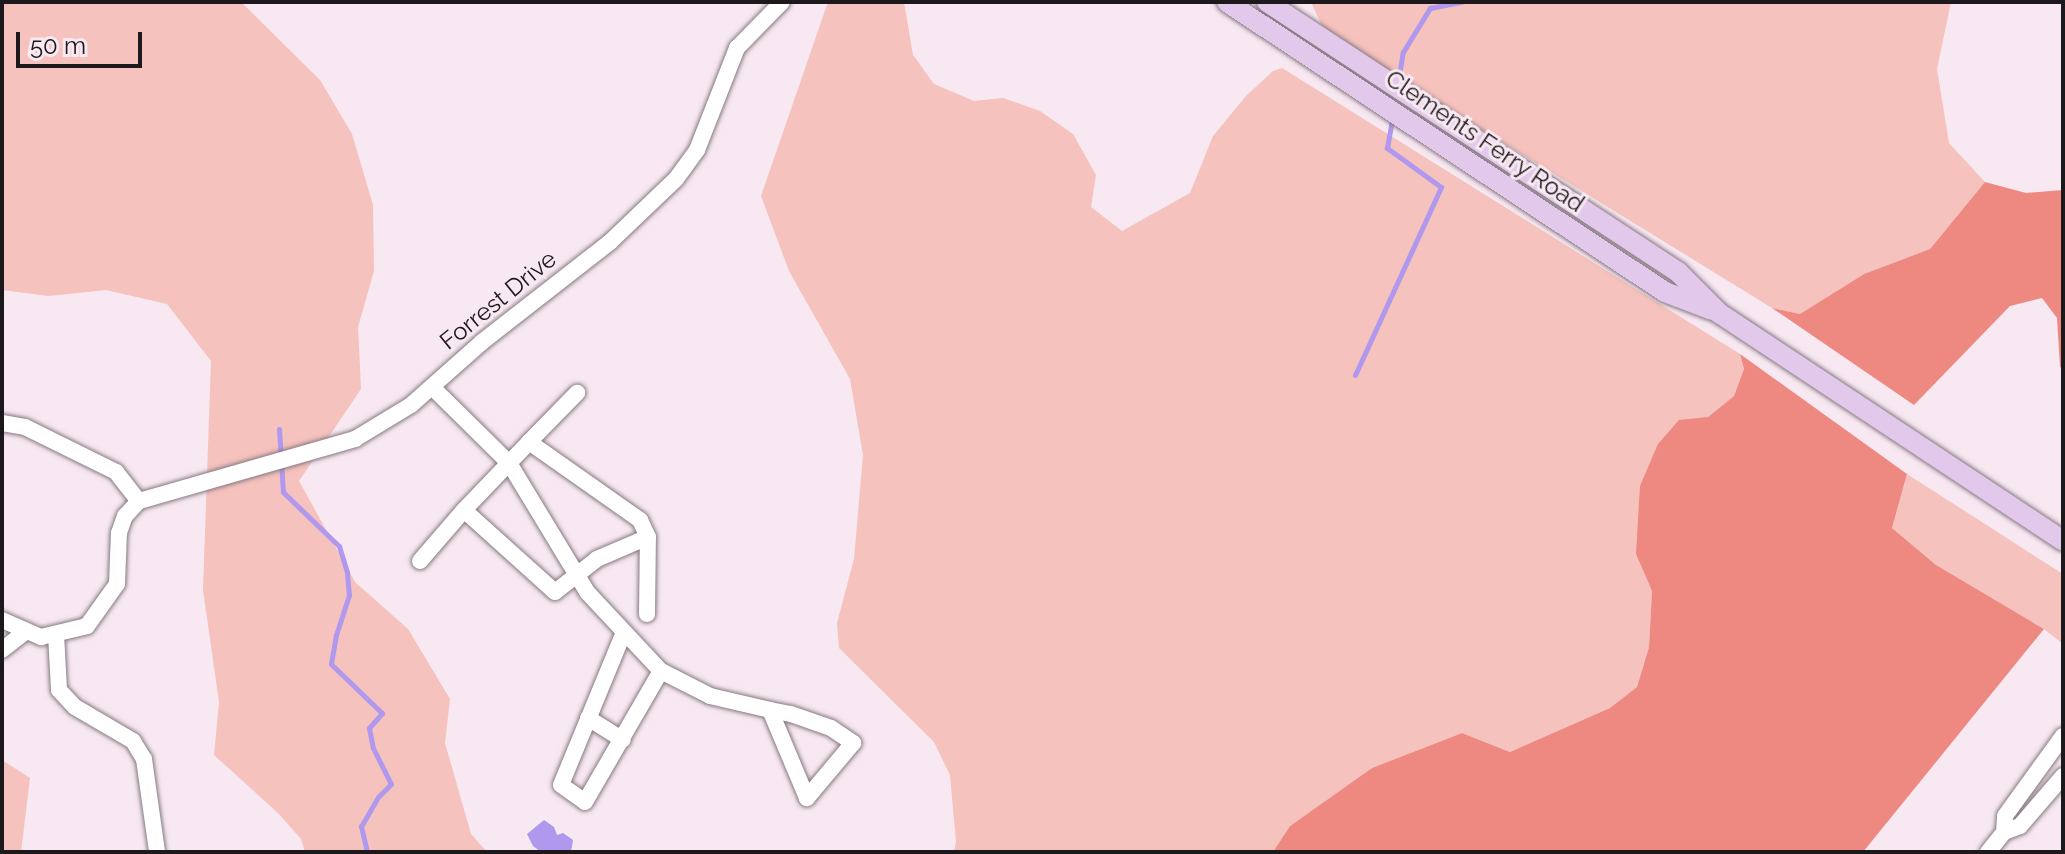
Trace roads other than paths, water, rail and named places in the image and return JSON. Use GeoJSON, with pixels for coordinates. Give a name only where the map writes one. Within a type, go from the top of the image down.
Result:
{"type":"FeatureCollection","features":[{"type":"Feature","properties":{"kind":"main road","name":"Clements Ferry Road"},"geometry":{"type":"LineString","coordinates":[[1227,2],[1665,292],[1719,313]]}},
{"type":"Feature","properties":{"kind":"main road","name":"Clements Ferry Road"},"geometry":{"type":"LineString","coordinates":[[1267,2],[1678,272],[1719,313],[2063,541]]}},
{"type":"Feature","properties":{"kind":"street","name":"Forrest Drive"},"geometry":{"type":"LineString","coordinates":[[139,501],[355,439],[411,405],[482,342],[610,242],[676,179],[697,150],[737,48],[782,2]]}},
{"type":"Feature","properties":{"kind":"street"},"geometry":{"type":"LineString","coordinates":[[432,387],[509,463],[587,592],[661,671],[710,696],[770,710],[831,728],[853,743],[807,798],[770,710]]}},
{"type":"Feature","properties":{"kind":"street"},"geometry":{"type":"LineString","coordinates":[[420,561],[464,510],[577,393]]}},
{"type":"Feature","properties":{"kind":"street"},"geometry":{"type":"LineString","coordinates":[[2,423],[25,427],[116,472],[139,501],[125,516],[119,533],[117,584],[87,626],[41,637],[2,620]]}},
{"type":"Feature","properties":{"kind":"street"},"geometry":{"type":"LineString","coordinates":[[529,442],[640,520],[648,537],[647,614]]}},
{"type":"Feature","properties":{"kind":"street"},"geometry":{"type":"LineString","coordinates":[[464,510],[555,592],[597,559],[648,537]]}},
{"type":"Feature","properties":{"kind":"street"},"geometry":{"type":"LineString","coordinates":[[2,650],[25,632]]}},
{"type":"Feature","properties":{"kind":"street"},"geometry":{"type":"LineString","coordinates":[[624,632],[561,785],[585,802],[661,671]]}},
{"type":"Feature","properties":{"kind":"street"},"geometry":{"type":"LineString","coordinates":[[56,634],[59,690],[75,707],[133,741],[144,759],[157,852]]}},
{"type":"Feature","properties":{"kind":"street"},"geometry":{"type":"LineString","coordinates":[[588,718],[623,740]]}},
{"type":"Feature","properties":{"kind":"street"},"geometry":{"type":"LineString","coordinates":[[2004,832],[2005,816],[2063,736]]}},
{"type":"Feature","properties":{"kind":"street"},"geometry":{"type":"LineString","coordinates":[[1988,852],[2004,832],[2020,826],[2063,776]]}},
{"type":"Feature","properties":{"kind":"waterway"},"geometry":{"type":"LineString","coordinates":[[1398,82],[1403,52],[1430,8],[1461,2]]}},
{"type":"Feature","properties":{"kind":"waterway"},"geometry":{"type":"LineString","coordinates":[[1355,375],[1441,187],[1387,148],[1392,119]]}},
{"type":"Feature","properties":{"kind":"waterway"},"geometry":{"type":"LineString","coordinates":[[279,429],[283,492],[339,546],[347,573],[349,595],[336,635],[331,664],[382,713],[369,728],[373,748],[391,784],[378,797],[361,826],[367,852]]}}]}
